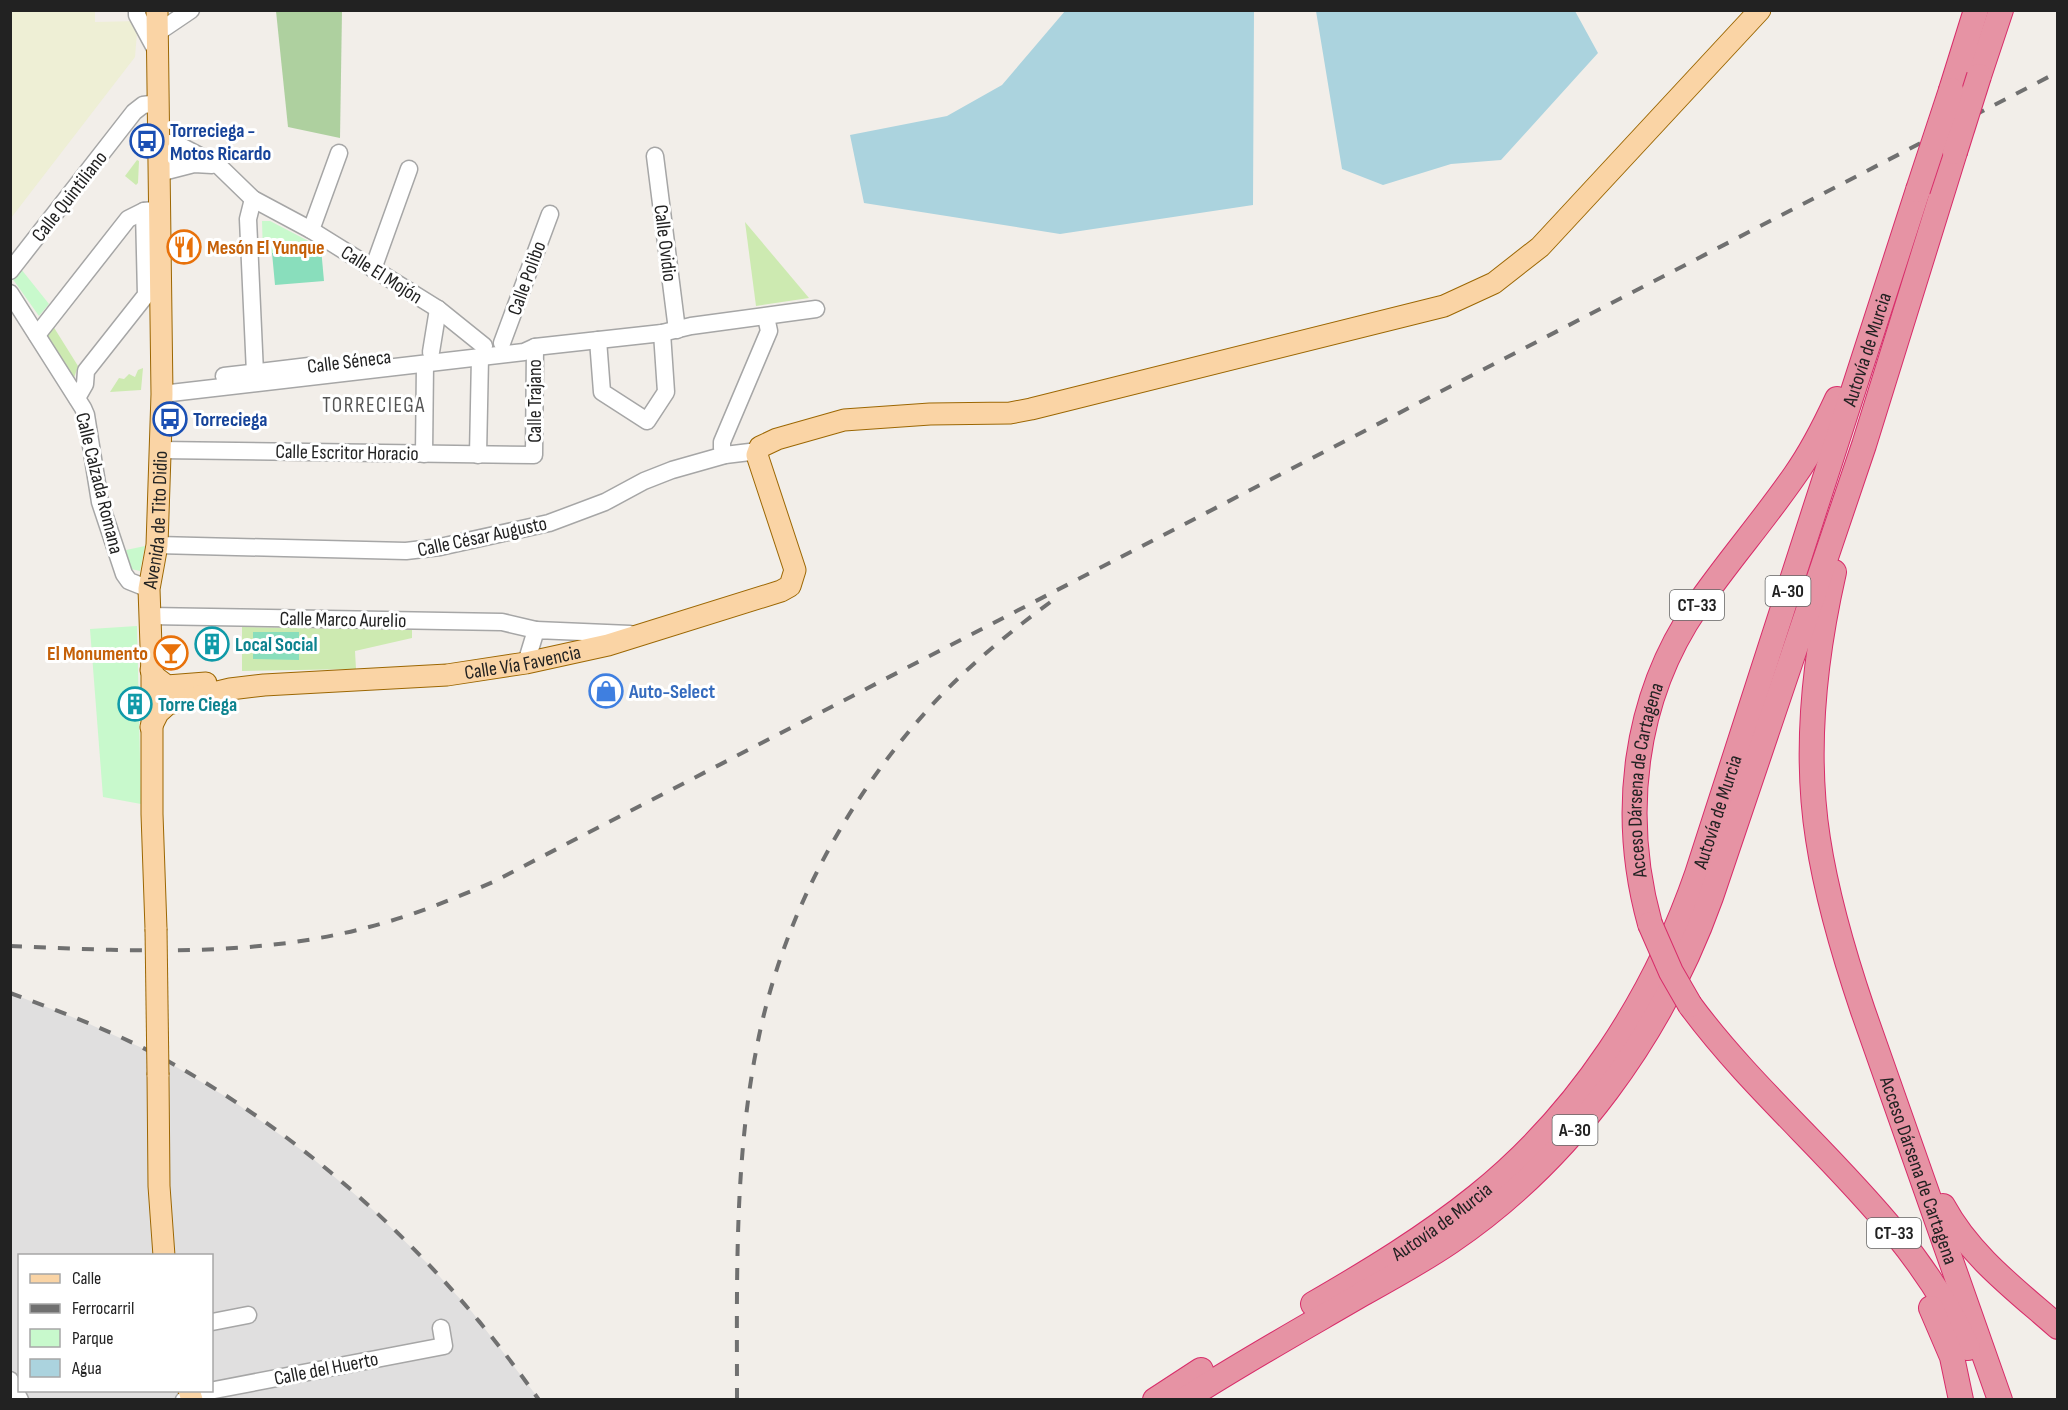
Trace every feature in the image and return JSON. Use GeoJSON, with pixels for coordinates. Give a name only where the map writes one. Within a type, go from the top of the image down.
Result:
{"type":"FeatureCollection","features":[{"type":"Feature","properties":{"kind":"highway","name":"Autovía de Murcia"},"geometry":{"type":"LineString","coordinates":[[1185,1400],[1327,1305],[1478,1196],[1549,1128],[1607,1055],[1639,1004],[1674,936],[1692,890],[1976,10]]}},
{"type":"Feature","properties":{"kind":"highway","name":"Autovía de Murcia"},"geometry":{"type":"LineString","coordinates":[[1155,1400],[1219,1359],[1448,1243],[1504,1201],[1570,1136],[1619,1073],[1649,1029],[1686,959],[1709,904],[1864,445],[2001,10]]}},
{"type":"Feature","properties":{"kind":"highway","name":"Acceso Dársena de Cartagena"},"geometry":{"type":"LineString","coordinates":[[1874,324],[1858,352],[1813,447],[1785,489],[1696,607],[1672,649],[1654,688],[1641,738],[1635,777],[1634,824],[1643,898],[1650,924],[1671,972],[1690,1005],[1716,1039],[1763,1091],[1882,1217],[1926,1273],[1958,1326],[1989,1400]]}},
{"type":"Feature","properties":{"kind":"highway","name":"Acceso Dársena de Cartagena"},"geometry":{"type":"LineString","coordinates":[[1864,445],[1864,463],[1844,530],[1817,654],[1812,767],[1818,839],[1833,914],[1853,982],[2000,1400]]}},
{"type":"Feature","properties":{"kind":"highway"},"geometry":{"type":"LineString","coordinates":[[1877,1049],[1933,1186],[1955,1227],[1983,1260],[2058,1327]]}},
{"type":"Feature","properties":{"kind":"highway"},"geometry":{"type":"LineString","coordinates":[[1763,1091],[1874,1221],[1912,1276],[1929,1304],[1944,1336],[1958,1380],[1961,1400]]}},
{"type":"Feature","properties":{"kind":"main road","name":"Avenida de Tito Didio"},"geometry":{"type":"LineString","coordinates":[[157,10],[159,173],[152,211],[161,389],[157,545],[149,589],[149,616],[152,670],[162,695]]}},
{"type":"Feature","properties":{"kind":"main road"},"geometry":{"type":"LineString","coordinates":[[758,451],[765,443],[844,420],[930,414],[1010,413],[1031,409],[1444,306],[1494,283],[1540,247],[1760,10]]}},
{"type":"Feature","properties":{"kind":"main road","name":"Calle Vía Favencia"},"geometry":{"type":"LineString","coordinates":[[162,695],[207,683],[230,688],[447,675],[526,663],[643,635],[781,591],[790,586],[795,570],[758,459],[758,451]]}},
{"type":"Feature","properties":{"kind":"main road"},"geometry":{"type":"LineString","coordinates":[[162,695],[158,713],[151,727],[159,1186],[164,1254]]}},
{"type":"Feature","properties":{"kind":"street"},"geometry":{"type":"LineString","coordinates":[[137,10],[137,15],[157,43],[191,10]]}},
{"type":"Feature","properties":{"kind":"street","name":"Calle Quintiliano"},"geometry":{"type":"LineString","coordinates":[[10,271],[134,112],[143,105],[158,103]]}},
{"type":"Feature","properties":{"kind":"street","name":"Calle El Mojón"},"geometry":{"type":"LineString","coordinates":[[159,142],[177,144],[219,165],[253,199],[311,230],[438,309],[482,351]]}},
{"type":"Feature","properties":{"kind":"street"},"geometry":{"type":"LineString","coordinates":[[311,230],[339,153]]}},
{"type":"Feature","properties":{"kind":"street","name":"Calle Ovidio"},"geometry":{"type":"LineString","coordinates":[[598,340],[602,392],[647,421],[666,392],[670,332],[655,156]]}},
{"type":"Feature","properties":{"kind":"street"},"geometry":{"type":"LineString","coordinates":[[159,173],[194,164],[219,165]]}},
{"type":"Feature","properties":{"kind":"street"},"geometry":{"type":"LineString","coordinates":[[373,268],[409,169]]}},
{"type":"Feature","properties":{"kind":"street"},"geometry":{"type":"LineString","coordinates":[[253,199],[248,219],[255,372]]}},
{"type":"Feature","properties":{"kind":"street"},"geometry":{"type":"LineString","coordinates":[[37,335],[128,219],[152,211],[146,295],[86,371],[85,384],[77,398]]}},
{"type":"Feature","properties":{"kind":"street","name":"Calle Polibo"},"geometry":{"type":"LineString","coordinates":[[502,343],[550,214]]}},
{"type":"Feature","properties":{"kind":"street","name":"Calle Calzada Romana"},"geometry":{"type":"LineString","coordinates":[[10,293],[86,415],[100,502],[124,574],[129,581],[149,589]]}},
{"type":"Feature","properties":{"kind":"street"},"geometry":{"type":"LineString","coordinates":[[424,454],[428,358],[438,309]]}},
{"type":"Feature","properties":{"kind":"street","name":"Calle Séneca"},"geometry":{"type":"LineString","coordinates":[[161,389],[482,351],[524,352],[535,347],[670,332],[691,326],[816,309]]}},
{"type":"Feature","properties":{"kind":"street"},"geometry":{"type":"LineString","coordinates":[[725,455],[722,442],[769,332],[766,317]]}},
{"type":"Feature","properties":{"kind":"street","name":"Calle Séneca"},"geometry":{"type":"LineString","coordinates":[[482,351],[502,343],[523,341],[535,347]]}},
{"type":"Feature","properties":{"kind":"street","name":"Calle Trajano"},"geometry":{"type":"LineString","coordinates":[[534,456],[535,347]]}},
{"type":"Feature","properties":{"kind":"street"},"geometry":{"type":"LineString","coordinates":[[478,454],[482,351]]}},
{"type":"Feature","properties":{"kind":"street","name":"Calle Séneca"},"geometry":{"type":"LineString","coordinates":[[161,389],[255,372],[428,358]]}},
{"type":"Feature","properties":{"kind":"street","name":"Calle Escritor Horacio"},"geometry":{"type":"LineString","coordinates":[[160,450],[534,456]]}},
{"type":"Feature","properties":{"kind":"street","name":"Calle César Augusto"},"geometry":{"type":"LineString","coordinates":[[157,545],[406,551],[440,547],[549,523],[605,502],[644,481],[725,455],[758,451]]}},
{"type":"Feature","properties":{"kind":"street","name":"Calle Marco Aurelio"},"geometry":{"type":"LineString","coordinates":[[149,616],[502,622],[536,630],[643,635]]}},
{"type":"Feature","properties":{"kind":"street"},"geometry":{"type":"LineString","coordinates":[[526,663],[536,630]]}},
{"type":"Feature","properties":{"kind":"street"},"geometry":{"type":"LineString","coordinates":[[213,1322],[248,1314]]}},
{"type":"Feature","properties":{"kind":"street","name":"Calle del Huerto"},"geometry":{"type":"LineString","coordinates":[[213,1392],[303,1372],[444,1346],[441,1328]]}},
{"type":"Feature","properties":{"kind":"street"},"geometry":{"type":"LineString","coordinates":[[10,1380],[20,1400]]}},
{"type":"Feature","properties":{"kind":"street","name":"Calle del Huerto"},"geometry":{"type":"LineString","coordinates":[[189,1397],[212,1392]]}},
{"type":"Feature","properties":{"kind":"shaded area"},"geometry":{"type":"Polygon","coordinates":[[[10,993],[85,1022],[153,1053],[233,1101],[311,1157],[372,1209],[430,1266],[472,1312],[539,1399],[11,1399],[10,993]]]}},
{"type":"Feature","properties":{"kind":"green space"},"geometry":{"type":"Polygon","coordinates":[[[11,11],[95,11],[95,22],[138,21],[135,57],[11,218],[11,11]]]}},
{"type":"Feature","properties":{"kind":"green space"},"geometry":{"type":"Polygon","coordinates":[[[276,11],[342,11],[340,138],[288,127],[276,11]]]}},
{"type":"Feature","properties":{"kind":"green space"},"geometry":{"type":"Polygon","coordinates":[[[137,160],[139,161],[136,185],[125,176],[137,160]]]}},
{"type":"Feature","properties":{"kind":"green space"},"geometry":{"type":"Polygon","coordinates":[[[262,221],[270,221],[320,247],[263,254],[262,221]]]}},
{"type":"Feature","properties":{"kind":"green space"},"geometry":{"type":"Polygon","coordinates":[[[745,222],[809,298],[756,306],[745,222]]]}},
{"type":"Feature","properties":{"kind":"green space"},"geometry":{"type":"Polygon","coordinates":[[[321,248],[324,281],[275,285],[272,253],[321,248]]]}},
{"type":"Feature","properties":{"kind":"green space"},"geometry":{"type":"Polygon","coordinates":[[[21,269],[49,304],[39,316],[12,278],[21,269]]]}},
{"type":"Feature","properties":{"kind":"green space"},"geometry":{"type":"Polygon","coordinates":[[[53,326],[78,366],[73,381],[46,336],[53,326]]]}},
{"type":"Feature","properties":{"kind":"green space"},"geometry":{"type":"Polygon","coordinates":[[[143,368],[141,390],[110,392],[119,378],[124,379],[129,374],[135,377],[138,370],[143,368]]]}},
{"type":"Feature","properties":{"kind":"green space"},"geometry":{"type":"Polygon","coordinates":[[[145,546],[140,571],[131,569],[126,550],[145,546]]]}},
{"type":"Feature","properties":{"kind":"green space"},"geometry":{"type":"Polygon","coordinates":[[[137,626],[141,804],[103,797],[90,629],[137,626]]]}},
{"type":"Feature","properties":{"kind":"green space"},"geometry":{"type":"Polygon","coordinates":[[[242,627],[412,630],[412,638],[355,651],[356,669],[242,671],[242,627]]]}},
{"type":"Feature","properties":{"kind":"green space"},"geometry":{"type":"Polygon","coordinates":[[[253,632],[299,632],[299,660],[253,659],[253,632]]]}},
{"type":"Feature","properties":{"kind":"water"},"geometry":{"type":"Polygon","coordinates":[[[1065,11],[1254,11],[1253,205],[1060,234],[864,203],[850,135],[947,116],[1002,85],[1065,11]]]}},
{"type":"Feature","properties":{"kind":"water"},"geometry":{"type":"Polygon","coordinates":[[[1316,11],[1575,11],[1598,53],[1501,160],[1451,164],[1383,185],[1342,169],[1316,11]]]}},
{"type":"Feature","properties":{"kind":"railway"},"geometry":{"type":"LineString","coordinates":[[10,946],[100,950],[191,950],[281,944],[325,937],[385,923],[493,882],[2058,72]]}},
{"type":"Feature","properties":{"kind":"railway"},"geometry":{"type":"LineString","coordinates":[[737,1400],[738,1219],[745,1130],[758,1041],[769,994],[784,949],[822,861],[872,779],[901,741],[932,705],[976,662],[1056,598]]}},
{"type":"Feature","properties":{"kind":"railway"},"geometry":{"type":"LineString","coordinates":[[10,993],[100,1028],[153,1053],[210,1086],[265,1122],[317,1161],[414,1249],[500,1347],[539,1400]]}},
{"type":"Feature","properties":{"kind":"place","name":"Torreciega - Motos Ricardo"},"geometry":{"type":"Point","coordinates":[147,141]}},
{"type":"Feature","properties":{"kind":"place","name":"Mesón El Yunque"},"geometry":{"type":"Point","coordinates":[184,247]}},
{"type":"Feature","properties":{"kind":"place","name":"Torreciega"},"geometry":{"type":"Point","coordinates":[170,419]}},
{"type":"Feature","properties":{"kind":"place","name":"Local Social"},"geometry":{"type":"Point","coordinates":[212,644]}},
{"type":"Feature","properties":{"kind":"place","name":"El Monumento"},"geometry":{"type":"Point","coordinates":[171,653]}},
{"type":"Feature","properties":{"kind":"place","name":"Auto-Select"},"geometry":{"type":"Point","coordinates":[606,691]}},
{"type":"Feature","properties":{"kind":"place","name":"Torre Ciega"},"geometry":{"type":"Point","coordinates":[135,704]}},
{"type":"Feature","properties":{"kind":"district","name":"TORRECIEGA"},"geometry":{"type":"Point","coordinates":[374,405]}}]}
